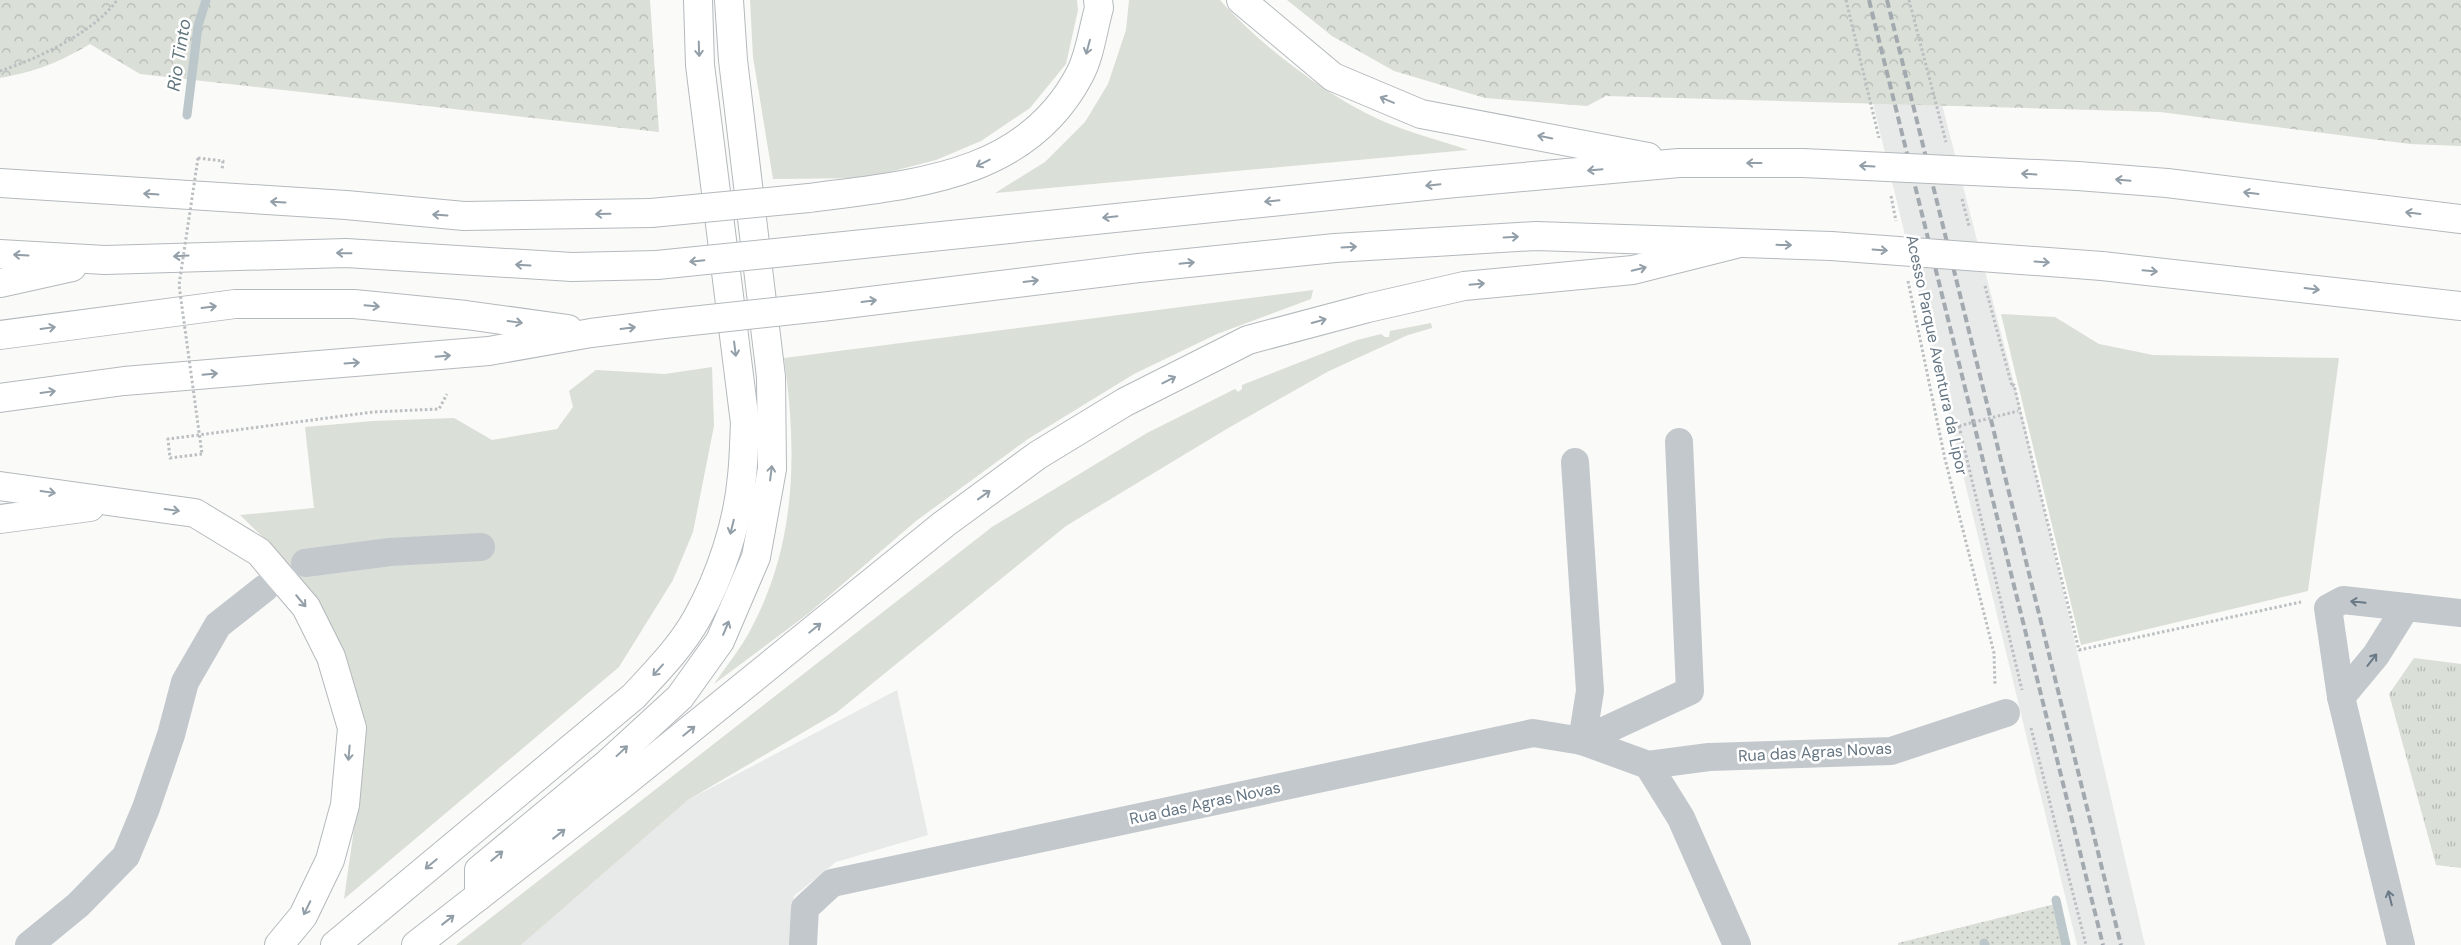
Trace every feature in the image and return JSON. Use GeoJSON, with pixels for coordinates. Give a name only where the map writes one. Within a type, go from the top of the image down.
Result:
{"type":"FeatureCollection","features":[{"type":"Feature","properties":{"kind":"highway"},"geometry":{"type":"LineString","coordinates":[[336,945],[634,696],[671,655],[696,619],[715,577],[731,531],[742,478],[744,423],[700,65],[698,0]]}},
{"type":"Feature","properties":{"kind":"highway"},"geometry":{"type":"LineString","coordinates":[[479,896],[480,870],[607,764],[680,697],[720,641],[756,558],[772,469],[771,377],[733,60],[729,0]]}},
{"type":"Feature","properties":{"kind":"highway"},"geometry":{"type":"LineString","coordinates":[[0,183],[346,205],[464,216],[651,213],[809,198],[892,187],[968,170],[1020,144],[1059,109],[1081,72],[1099,8],[1098,0]]}},
{"type":"Feature","properties":{"kind":"highway"},"geometry":{"type":"LineString","coordinates":[[1241,0],[1333,77],[1421,114],[1679,163]]}},
{"type":"Feature","properties":{"kind":"highway"},"geometry":{"type":"LineString","coordinates":[[0,254],[105,260],[346,253],[572,267],[657,265],[1446,184],[1679,163],[1803,164],[2078,176],[2168,183],[2461,218]]}},
{"type":"Feature","properties":{"kind":"highway"},"geometry":{"type":"LineString","coordinates":[[0,196],[66,188]]}},
{"type":"Feature","properties":{"kind":"highway"},"geometry":{"type":"LineString","coordinates":[[0,398],[124,381],[490,351],[592,333],[1139,268],[1335,248],[1536,236],[1831,246],[2102,266],[2461,306]]}},
{"type":"Feature","properties":{"kind":"highway"},"geometry":{"type":"LineString","coordinates":[[416,945],[624,784],[944,524],[1038,455],[1125,402],[1248,340],[1359,311],[1464,286],[1633,270],[1736,244]]}},
{"type":"Feature","properties":{"kind":"highway"},"geometry":{"type":"LineString","coordinates":[[0,283],[105,260]]}},
{"type":"Feature","properties":{"kind":"highway"},"geometry":{"type":"LineString","coordinates":[[0,335],[234,304],[354,304],[466,315],[592,333]]}},
{"type":"Feature","properties":{"kind":"highway"},"geometry":{"type":"LineString","coordinates":[[0,486],[195,513],[260,552],[306,607],[331,657],[352,728],[345,805],[330,860],[303,916],[279,945]]}},
{"type":"Feature","properties":{"kind":"highway"},"geometry":{"type":"LineString","coordinates":[[0,519],[124,503]]}},
{"type":"Feature","properties":{"kind":"street"},"geometry":{"type":"LineString","coordinates":[[1582,741],[1690,691],[1679,442]]}},
{"type":"Feature","properties":{"kind":"street"},"geometry":{"type":"LineString","coordinates":[[1575,462],[1590,691],[1582,741]]}},
{"type":"Feature","properties":{"kind":"street"},"geometry":{"type":"LineString","coordinates":[[305,563],[390,552],[481,547]]}},
{"type":"Feature","properties":{"kind":"street"},"geometry":{"type":"LineString","coordinates":[[28,945],[78,905],[126,856],[146,808],[185,682],[218,625],[265,588]]}},
{"type":"Feature","properties":{"kind":"street"},"geometry":{"type":"LineString","coordinates":[[2401,945],[2341,697],[2328,608],[2343,600],[2461,613]]}},
{"type":"Feature","properties":{"kind":"street"},"geometry":{"type":"LineString","coordinates":[[2341,697],[2376,655],[2406,607]]}},
{"type":"Feature","properties":{"kind":"street","name":"Rua das Agras Novas"},"geometry":{"type":"LineString","coordinates":[[803,945],[805,908],[832,883],[1533,733],[1582,741],[1648,765],[1709,757],[1891,750],[2002,714]]}},
{"type":"Feature","properties":{"kind":"street"},"geometry":{"type":"LineString","coordinates":[[1648,765],[1681,818],[1737,945]]}},
{"type":"Feature","properties":{"kind":"path"},"geometry":{"type":"LineString","coordinates":[[0,71],[47,53],[108,12],[117,0]]}},
{"type":"Feature","properties":{"kind":"path"},"geometry":{"type":"LineString","coordinates":[[1846,0],[1880,146]]}},
{"type":"Feature","properties":{"kind":"path"},"geometry":{"type":"LineString","coordinates":[[1909,0],[1948,150]]}},
{"type":"Feature","properties":{"kind":"path"},"geometry":{"type":"LineString","coordinates":[[198,158],[179,286],[202,454],[170,458],[168,439],[373,412],[439,409],[448,394]]}},
{"type":"Feature","properties":{"kind":"path","name":"Acesso Parque Aventura da Lipor"},"geometry":{"type":"LineString","coordinates":[[1890,194],[1896,222]]}},
{"type":"Feature","properties":{"kind":"path"},"geometry":{"type":"LineString","coordinates":[[1961,197],[1971,235]]}},
{"type":"Feature","properties":{"kind":"path","name":"Acesso Parque Aventura da Lipor"},"geometry":{"type":"LineString","coordinates":[[1908,280],[1946,459],[1994,653],[2002,714]]}},
{"type":"Feature","properties":{"kind":"path"},"geometry":{"type":"LineString","coordinates":[[1966,455],[1959,426],[2018,411],[1984,282]]}},
{"type":"Feature","properties":{"kind":"path"},"geometry":{"type":"LineString","coordinates":[[2012,386],[2014,385],[2079,650],[2297,601],[2328,608]]}},
{"type":"Feature","properties":{"kind":"shaded area"},"geometry":{"type":"Polygon","coordinates":[[[1848,0],[1915,0],[2024,422],[2145,945],[2077,945],[1848,0]]]}},
{"type":"Feature","properties":{"kind":"shaded area"},"geometry":{"type":"Polygon","coordinates":[[[897,690],[928,835],[836,862],[794,896],[791,945],[521,945],[688,800],[897,690]]]}},
{"type":"Feature","properties":{"kind":"green space"},"geometry":{"type":"Polygon","coordinates":[[[0,0],[650,0],[659,132],[140,74],[90,44],[47,65],[0,78],[0,0]]]}},
{"type":"Feature","properties":{"kind":"green space"},"geometry":{"type":"Polygon","coordinates":[[[750,0],[1077,0],[1078,10],[1066,64],[1030,108],[981,141],[936,160],[866,178],[773,179],[753,57],[750,0]]]}},
{"type":"Feature","properties":{"kind":"green space"},"geometry":{"type":"Polygon","coordinates":[[[1129,0],[1220,0],[1254,34],[1293,67],[1357,109],[1389,124],[1468,150],[995,193],[1045,162],[1085,122],[1108,84],[1126,30],[1129,0]]]}},
{"type":"Feature","properties":{"kind":"green space"},"geometry":{"type":"Polygon","coordinates":[[[1287,0],[2461,0],[2461,146],[2410,144],[2160,112],[1606,96],[1587,106],[1485,98],[1394,71],[1332,36],[1287,0]]]}},
{"type":"Feature","properties":{"kind":"green space"},"geometry":{"type":"Polygon","coordinates":[[[1313,290],[1311,299],[1217,334],[1134,374],[1028,439],[916,521],[809,613],[714,684],[752,627],[767,595],[778,562],[790,495],[791,461],[791,427],[784,358],[1313,290]]]}},
{"type":"Feature","properties":{"kind":"green space"},"geometry":{"type":"Polygon","coordinates":[[[2001,314],[2055,317],[2099,344],[2153,355],[2339,358],[2308,591],[2081,645],[2001,314]]]}},
{"type":"Feature","properties":{"kind":"green space"},"geometry":{"type":"Polygon","coordinates":[[[1431,323],[1432,328],[1408,335],[1329,371],[1230,427],[1066,526],[836,713],[688,800],[521,945],[456,945],[992,527],[1147,433],[1235,389],[1238,392],[1242,389],[1242,385],[1357,340],[1381,334],[1389,337],[1390,331],[1431,323]]]}},
{"type":"Feature","properties":{"kind":"green space"},"geometry":{"type":"Polygon","coordinates":[[[712,367],[714,426],[693,532],[673,580],[619,667],[344,899],[364,759],[360,711],[309,594],[275,549],[240,515],[314,508],[305,427],[373,421],[454,418],[492,440],[557,429],[573,407],[569,391],[596,370],[665,374],[712,367]]]}},
{"type":"Feature","properties":{"kind":"green space"},"geometry":{"type":"Polygon","coordinates":[[[2414,658],[2461,664],[2461,868],[2436,865],[2389,694],[2414,658]]]}},
{"type":"Feature","properties":{"kind":"green space"},"geometry":{"type":"Polygon","coordinates":[[[2055,904],[2065,945],[1898,945],[1898,943],[2055,904]]]}},
{"type":"Feature","properties":{"kind":"waterway","name":"Rio Tinto"},"geometry":{"type":"LineString","coordinates":[[187,115],[198,26],[206,0]]}},
{"type":"Feature","properties":{"kind":"waterway"},"geometry":{"type":"LineString","coordinates":[[2056,900],[2066,945]]}},
{"type":"Feature","properties":{"kind":"railway"},"geometry":{"type":"LineString","coordinates":[[1869,0],[2103,945]]}},
{"type":"Feature","properties":{"kind":"railway"},"geometry":{"type":"LineString","coordinates":[[1887,0],[2121,945]]}}]}
